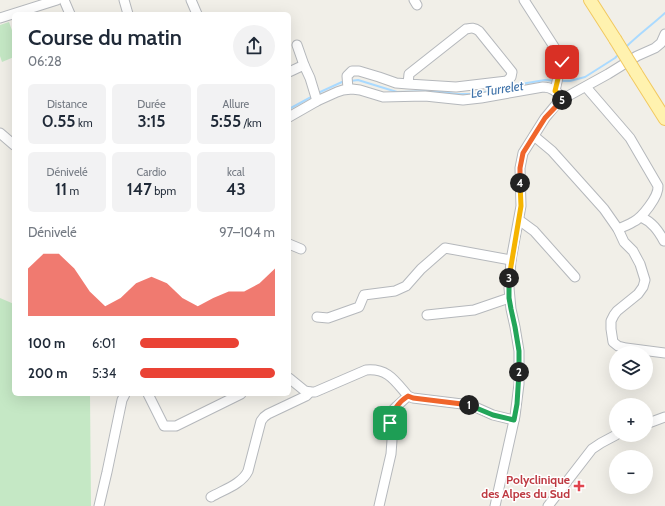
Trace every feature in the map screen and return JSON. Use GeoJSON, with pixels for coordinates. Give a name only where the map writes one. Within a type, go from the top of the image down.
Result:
{"type":"FeatureCollection","features":[{"type":"Feature","properties":{"kind":"main road"},"geometry":{"type":"LineString","coordinates":[[590,0],[665,119]]}},
{"type":"Feature","properties":{"kind":"street"},"geometry":{"type":"LineString","coordinates":[[19,12],[57,0]]}},
{"type":"Feature","properties":{"kind":"street"},"geometry":{"type":"LineString","coordinates":[[64,0],[69,12]]}},
{"type":"Feature","properties":{"kind":"street"},"geometry":{"type":"LineString","coordinates":[[124,0],[127,12]]}},
{"type":"Feature","properties":{"kind":"street"},"geometry":{"type":"LineString","coordinates":[[191,0],[196,12]]}},
{"type":"Feature","properties":{"kind":"street"},"geometry":{"type":"LineString","coordinates":[[524,0],[560,56],[562,62],[557,84],[558,93],[563,99]]}},
{"type":"Feature","properties":{"kind":"street"},"geometry":{"type":"LineString","coordinates":[[0,18],[12,14]]}},
{"type":"Feature","properties":{"kind":"street"},"geometry":{"type":"LineString","coordinates":[[291,116],[316,97],[337,92],[348,84],[349,73],[352,71],[359,71],[396,83],[408,84],[456,87],[507,81],[511,77],[512,72],[479,31],[476,28],[471,28],[466,30],[409,74],[408,84]]}},
{"type":"Feature","properties":{"kind":"street"},"geometry":{"type":"LineString","coordinates":[[495,506],[514,420],[519,384],[519,351],[509,298],[509,275],[521,206],[520,168],[523,153],[549,113],[559,102],[637,56],[655,48],[661,43],[665,34]]}},
{"type":"Feature","properties":{"kind":"street"},"geometry":{"type":"LineString","coordinates":[[297,45],[316,97]]}},
{"type":"Feature","properties":{"kind":"street"},"geometry":{"type":"LineString","coordinates":[[291,71],[304,65]]}},
{"type":"Feature","properties":{"kind":"street"},"geometry":{"type":"LineString","coordinates":[[348,84],[352,88],[383,97],[425,96],[463,100],[548,87],[557,84]]}},
{"type":"Feature","properties":{"kind":"street"},"geometry":{"type":"LineString","coordinates":[[586,87],[630,138],[659,190],[641,217],[618,229]]}},
{"type":"Feature","properties":{"kind":"street"},"geometry":{"type":"LineString","coordinates":[[0,133],[12,142]]}},
{"type":"Feature","properties":{"kind":"street"},"geometry":{"type":"LineString","coordinates":[[534,136],[552,151],[604,209],[618,229],[624,242],[633,251],[640,264],[645,280],[643,287],[638,294],[614,315],[611,321],[613,342],[618,346],[626,348],[665,353]]}},
{"type":"Feature","properties":{"kind":"street"},"geometry":{"type":"LineString","coordinates":[[641,217],[648,220],[665,240]]}},
{"type":"Feature","properties":{"kind":"street"},"geometry":{"type":"LineString","coordinates":[[519,220],[534,231],[575,277]]}},
{"type":"Feature","properties":{"kind":"street"},"geometry":{"type":"LineString","coordinates":[[291,245],[301,249]]}},
{"type":"Feature","properties":{"kind":"street"},"geometry":{"type":"LineString","coordinates":[[317,317],[328,318],[359,307],[364,295],[395,291],[406,286],[421,269],[445,248],[511,260]]}},
{"type":"Feature","properties":{"kind":"street"},"geometry":{"type":"LineString","coordinates":[[427,315],[474,310],[509,298]]}},
{"type":"Feature","properties":{"kind":"street"},"geometry":{"type":"LineString","coordinates":[[291,380],[305,390],[315,392],[366,370],[379,371],[386,373],[408,396],[413,398],[472,406],[493,415],[514,420]]}},
{"type":"Feature","properties":{"kind":"street"},"geometry":{"type":"LineString","coordinates":[[211,497],[246,476],[260,421],[268,414],[306,396],[310,392]]}},
{"type":"Feature","properties":{"kind":"street"},"geometry":{"type":"LineString","coordinates":[[99,506],[124,396]]}},
{"type":"Feature","properties":{"kind":"street"},"geometry":{"type":"LineString","coordinates":[[149,396],[164,426],[176,426],[237,396]]}},
{"type":"Feature","properties":{"kind":"street"},"geometry":{"type":"LineString","coordinates":[[379,506],[391,454],[391,416],[393,410],[408,396]]}},
{"type":"Feature","properties":{"kind":"street"},"geometry":{"type":"LineString","coordinates":[[653,421],[665,417]]}},
{"type":"Feature","properties":{"kind":"street"},"geometry":{"type":"LineString","coordinates":[[548,506],[592,450],[609,439]]}},
{"type":"Feature","properties":{"kind":"green space"},"geometry":{"type":"Polygon","coordinates":[[[9,22],[12,30],[12,58],[2,62],[0,56],[0,25],[9,22]]]}},
{"type":"Feature","properties":{"kind":"green space"},"geometry":{"type":"Polygon","coordinates":[[[0,298],[12,303],[12,396],[90,396],[91,506],[0,506],[0,298]]]}},
{"type":"Feature","properties":{"kind":"waterway","name":"Le Turrelet"},"geometry":{"type":"LineString","coordinates":[[625,48],[665,13]]}},
{"type":"Feature","properties":{"kind":"waterway","name":"Le Turrelet"},"geometry":{"type":"LineString","coordinates":[[560,81],[570,81],[585,77],[619,54]]}},
{"type":"Feature","properties":{"kind":"waterway","name":"Le Turrelet"},"geometry":{"type":"LineString","coordinates":[[350,81],[358,80],[397,92],[437,91],[456,94],[476,94],[545,80],[555,81]]}},
{"type":"Feature","properties":{"kind":"waterway","name":"Le Turrelet"},"geometry":{"type":"LineString","coordinates":[[318,93],[345,82]]}},
{"type":"Feature","properties":{"kind":"waterway","name":"Le Turrelet"},"geometry":{"type":"LineString","coordinates":[[291,108],[313,96]]}},
{"type":"Feature","properties":{"kind":"place","name":"Polyclinique des Alpes du Sud"},"geometry":{"type":"Point","coordinates":[579,486]}},
{"type":"Feature","properties":{"kind":"route"},"geometry":{"type":"LineString","coordinates":[[390,423],[393,410],[404,398],[408,396],[413,398],[472,406],[493,415],[514,420],[517,404],[520,365],[518,339],[509,298],[509,275],[521,206],[520,168],[523,153],[545,118],[563,99],[555,91],[562,62]]}}]}
